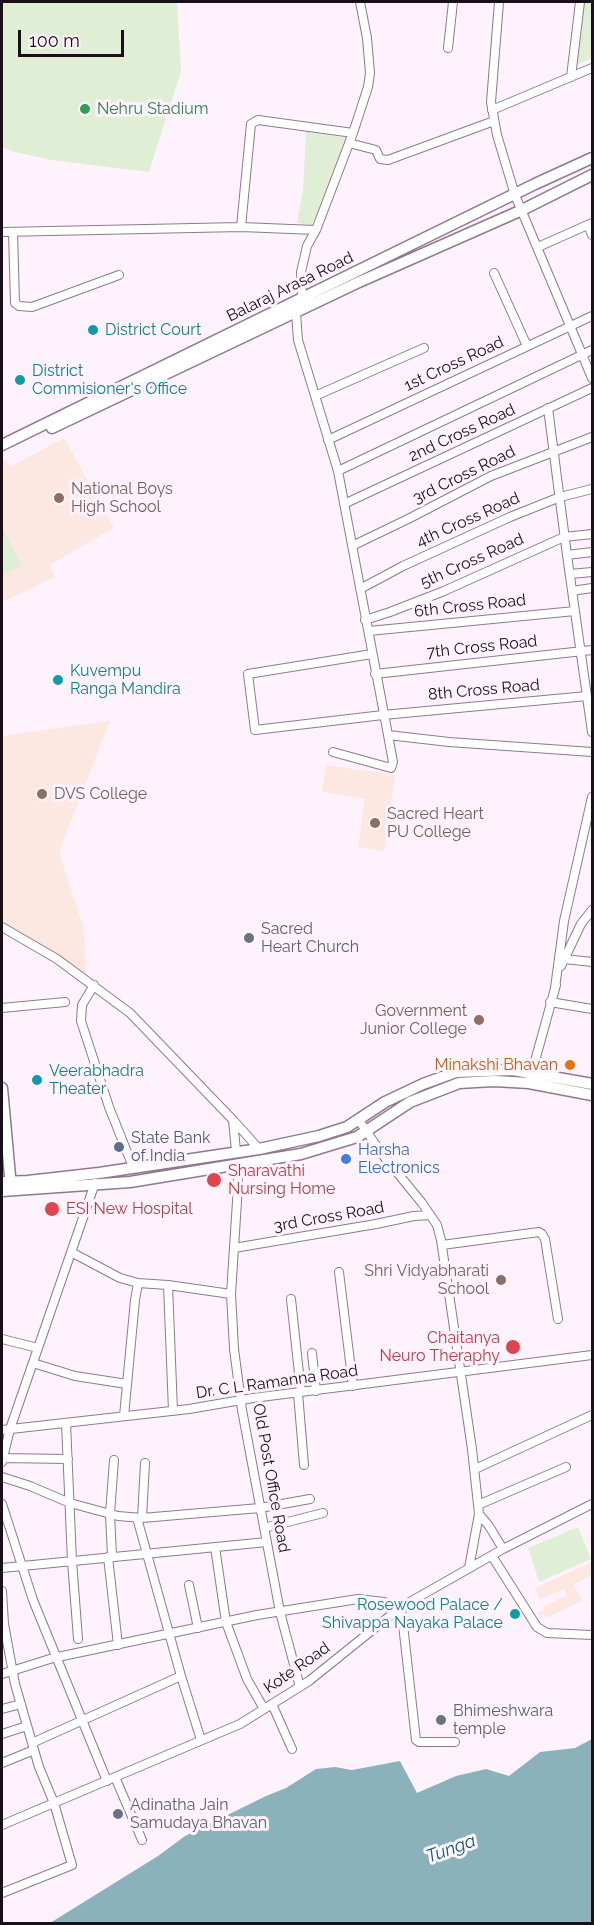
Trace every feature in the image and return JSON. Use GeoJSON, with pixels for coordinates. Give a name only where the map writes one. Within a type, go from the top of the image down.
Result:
{"type":"FeatureCollection","features":[{"type":"Feature","properties":{"kind":"main road","name":"Balaraj Arasa Road"},"geometry":{"type":"LineString","coordinates":[[2,445],[302,297],[592,158]]}},
{"type":"Feature","properties":{"kind":"main road","name":"Balaraj Arasa Road"},"geometry":{"type":"LineString","coordinates":[[2,452],[359,282],[522,210],[592,175]]}},
{"type":"Feature","properties":{"kind":"main road"},"geometry":{"type":"LineString","coordinates":[[6,1186],[259,1149],[319,1136],[347,1127],[385,1102],[456,1072],[513,1070],[592,1095]]}},
{"type":"Feature","properties":{"kind":"main road"},"geometry":{"type":"LineString","coordinates":[[6,1186],[130,1182],[301,1154],[357,1137],[410,1102],[459,1083],[530,1077],[592,1084]]}},
{"type":"Feature","properties":{"kind":"main road"},"geometry":{"type":"LineString","coordinates":[[2,1088],[6,1186]]}},
{"type":"Feature","properties":{"kind":"street"},"geometry":{"type":"LineString","coordinates":[[333,752],[391,768],[393,762],[338,471],[298,340],[296,313],[302,297],[301,272],[307,246],[316,230],[368,87],[370,74],[360,2]]}},
{"type":"Feature","properties":{"kind":"street"},"geometry":{"type":"LineString","coordinates":[[448,48],[453,2]]}},
{"type":"Feature","properties":{"kind":"street"},"geometry":{"type":"LineString","coordinates":[[499,2],[491,102],[494,121],[515,195],[592,378]]}},
{"type":"Feature","properties":{"kind":"street"},"geometry":{"type":"LineString","coordinates":[[571,77],[580,2]]}},
{"type":"Feature","properties":{"kind":"street"},"geometry":{"type":"LineString","coordinates":[[492,110],[592,68]]}},
{"type":"Feature","properties":{"kind":"street"},"geometry":{"type":"LineString","coordinates":[[242,227],[253,121],[353,133]]}},
{"type":"Feature","properties":{"kind":"street"},"geometry":{"type":"LineString","coordinates":[[349,143],[376,150],[380,159],[388,159],[494,121]]}},
{"type":"Feature","properties":{"kind":"street"},"geometry":{"type":"LineString","coordinates":[[538,246],[590,224],[592,235]]}},
{"type":"Feature","properties":{"kind":"street"},"geometry":{"type":"LineString","coordinates":[[2,232],[242,227],[316,230]]}},
{"type":"Feature","properties":{"kind":"street"},"geometry":{"type":"LineString","coordinates":[[13,232],[15,303],[19,306],[32,307],[119,275]]}},
{"type":"Feature","properties":{"kind":"street"},"geometry":{"type":"LineString","coordinates":[[494,273],[527,346]]}},
{"type":"Feature","properties":{"kind":"street","name":"1st Cross Road"},"geometry":{"type":"LineString","coordinates":[[328,440],[592,316]]}},
{"type":"Feature","properties":{"kind":"street"},"geometry":{"type":"LineString","coordinates":[[315,396],[424,348]]}},
{"type":"Feature","properties":{"kind":"street"},"geometry":{"type":"LineString","coordinates":[[338,471],[592,350]]}},
{"type":"Feature","properties":{"kind":"street","name":"2nd Cross Road"},"geometry":{"type":"LineString","coordinates":[[344,504],[592,388]]}},
{"type":"Feature","properties":{"kind":"street"},"geometry":{"type":"LineString","coordinates":[[548,408],[581,652],[588,666],[592,726]]}},
{"type":"Feature","properties":{"kind":"street","name":"3rd Cross Road"},"geometry":{"type":"LineString","coordinates":[[352,546],[491,476],[592,436]]}},
{"type":"Feature","properties":{"kind":"street","name":"4th Cross Road"},"geometry":{"type":"LineString","coordinates":[[360,589],[403,566],[500,521],[560,497],[592,489]]}},
{"type":"Feature","properties":{"kind":"street","name":"5th Cross Road"},"geometry":{"type":"LineString","coordinates":[[365,620],[444,591],[564,537],[592,534]]}},
{"type":"Feature","properties":{"kind":"street"},"geometry":{"type":"LineString","coordinates":[[567,555],[592,552]]}},
{"type":"Feature","properties":{"kind":"street"},"geometry":{"type":"LineString","coordinates":[[570,574],[592,572]]}},
{"type":"Feature","properties":{"kind":"street"},"geometry":{"type":"LineString","coordinates":[[572,591],[592,588]]}},
{"type":"Feature","properties":{"kind":"street","name":"6th Cross Road"},"geometry":{"type":"LineString","coordinates":[[369,631],[575,611]]}},
{"type":"Feature","properties":{"kind":"street","name":"7th Cross Road"},"geometry":{"type":"LineString","coordinates":[[375,674],[592,650]]}},
{"type":"Feature","properties":{"kind":"street","name":"8th Cross Road"},"geometry":{"type":"LineString","coordinates":[[372,654],[248,674],[255,730],[590,695]]}},
{"type":"Feature","properties":{"kind":"street"},"geometry":{"type":"LineString","coordinates":[[388,735],[449,742],[592,752]]}},
{"type":"Feature","properties":{"kind":"street"},"geometry":{"type":"LineString","coordinates":[[555,988],[564,921],[588,836],[592,800]]}},
{"type":"Feature","properties":{"kind":"street"},"geometry":{"type":"LineString","coordinates":[[530,1077],[564,958],[581,924],[592,911]]}},
{"type":"Feature","properties":{"kind":"street"},"geometry":{"type":"LineString","coordinates":[[2,927],[57,959],[130,1013],[259,1149]]}},
{"type":"Feature","properties":{"kind":"street"},"geometry":{"type":"LineString","coordinates":[[564,958],[592,962]]}},
{"type":"Feature","properties":{"kind":"street"},"geometry":{"type":"LineString","coordinates":[[94,985],[82,1005],[81,1022],[109,1107],[133,1167]]}},
{"type":"Feature","properties":{"kind":"street"},"geometry":{"type":"LineString","coordinates":[[2,1008],[65,1002]]}},
{"type":"Feature","properties":{"kind":"street"},"geometry":{"type":"LineString","coordinates":[[550,1002],[592,1009]]}},
{"type":"Feature","properties":{"kind":"street"},"geometry":{"type":"LineString","coordinates":[[358,1119],[365,1132],[437,1225],[442,1245],[479,1510],[469,1568]]}},
{"type":"Feature","properties":{"kind":"street"},"geometry":{"type":"LineString","coordinates":[[233,1120],[236,1151]]}},
{"type":"Feature","properties":{"kind":"street","name":"Old Post Office Road"},"geometry":{"type":"LineString","coordinates":[[237,1164],[231,1294],[234,1349],[241,1400],[280,1612],[300,1687]]}},
{"type":"Feature","properties":{"kind":"street"},"geometry":{"type":"LineString","coordinates":[[68,1459],[2,1460],[6,1430],[33,1363],[95,1183]]}},
{"type":"Feature","properties":{"kind":"street","name":"3rd Cross Road"},"geometry":{"type":"LineString","coordinates":[[234,1248],[430,1215]]}},
{"type":"Feature","properties":{"kind":"street"},"geometry":{"type":"LineString","coordinates":[[442,1245],[539,1232],[546,1239],[558,1319]]}},
{"type":"Feature","properties":{"kind":"street"},"geometry":{"type":"LineString","coordinates":[[71,1252],[120,1278],[138,1283],[231,1294]]}},
{"type":"Feature","properties":{"kind":"street"},"geometry":{"type":"LineString","coordinates":[[339,1272],[353,1386]]}},
{"type":"Feature","properties":{"kind":"street"},"geometry":{"type":"LineString","coordinates":[[124,1416],[138,1283]]}},
{"type":"Feature","properties":{"kind":"street"},"geometry":{"type":"LineString","coordinates":[[168,1285],[172,1411]]}},
{"type":"Feature","properties":{"kind":"street"},"geometry":{"type":"LineString","coordinates":[[291,1299],[304,1464]]}},
{"type":"Feature","properties":{"kind":"street"},"geometry":{"type":"LineString","coordinates":[[2,1339],[38,1348]]}},
{"type":"Feature","properties":{"kind":"street"},"geometry":{"type":"LineString","coordinates":[[312,1353],[316,1391]]}},
{"type":"Feature","properties":{"kind":"street","name":"Dr. C L Ramanna Road"},"geometry":{"type":"LineString","coordinates":[[6,1430],[172,1411],[592,1355]]}},
{"type":"Feature","properties":{"kind":"street"},"geometry":{"type":"LineString","coordinates":[[33,1363],[75,1376],[127,1384]]}},
{"type":"Feature","properties":{"kind":"street"},"geometry":{"type":"LineString","coordinates":[[475,1469],[592,1415]]}},
{"type":"Feature","properties":{"kind":"street"},"geometry":{"type":"LineString","coordinates":[[66,1423],[78,1639]]}},
{"type":"Feature","properties":{"kind":"street"},"geometry":{"type":"LineString","coordinates":[[114,1460],[110,1557],[118,1645]]}},
{"type":"Feature","properties":{"kind":"street"},"geometry":{"type":"LineString","coordinates":[[145,1463],[139,1518],[145,1553],[201,1740]]}},
{"type":"Feature","properties":{"kind":"street"},"geometry":{"type":"LineString","coordinates":[[479,1510],[566,1467]]}},
{"type":"Feature","properties":{"kind":"street"},"geometry":{"type":"LineString","coordinates":[[2,1477],[70,1503],[110,1514],[139,1518],[260,1508],[310,1499]]}},
{"type":"Feature","properties":{"kind":"street"},"geometry":{"type":"LineString","coordinates":[[2,1504],[21,1566],[56,1658],[82,1720],[142,1840]]}},
{"type":"Feature","properties":{"kind":"street","name":"Kote Road"},"geometry":{"type":"LineString","coordinates":[[2,1825],[240,1724],[300,1687],[401,1607],[503,1549],[592,1504]]}},
{"type":"Feature","properties":{"kind":"street"},"geometry":{"type":"LineString","coordinates":[[479,1510],[503,1549]]}},
{"type":"Feature","properties":{"kind":"street"},"geometry":{"type":"LineString","coordinates":[[264,1528],[323,1513]]}},
{"type":"Feature","properties":{"kind":"street"},"geometry":{"type":"LineString","coordinates":[[2,1568],[267,1542]]}},
{"type":"Feature","properties":{"kind":"street"},"geometry":{"type":"LineString","coordinates":[[215,1547],[226,1622],[247,1679],[264,1709]]}},
{"type":"Feature","properties":{"kind":"street"},"geometry":{"type":"LineString","coordinates":[[492,1556],[537,1627],[547,1633],[592,1635]]}},
{"type":"Feature","properties":{"kind":"street"},"geometry":{"type":"LineString","coordinates":[[189,1585],[198,1628]]}},
{"type":"Feature","properties":{"kind":"street"},"geometry":{"type":"LineString","coordinates":[[2,1591],[3,1624],[21,1704],[72,1865],[2,1893]]}},
{"type":"Feature","properties":{"kind":"street"},"geometry":{"type":"LineString","coordinates":[[2,1674],[56,1658],[226,1622],[358,1599],[384,1602],[401,1607],[416,1740],[419,1742],[455,1742]]}},
{"type":"Feature","properties":{"kind":"street"},"geometry":{"type":"LineString","coordinates":[[2,1763],[82,1720],[181,1676]]}},
{"type":"Feature","properties":{"kind":"street"},"geometry":{"type":"LineString","coordinates":[[2,1709],[21,1704]]}},
{"type":"Feature","properties":{"kind":"street"},"geometry":{"type":"LineString","coordinates":[[273,1704],[292,1749]]}},
{"type":"Feature","properties":{"kind":"street"},"geometry":{"type":"LineString","coordinates":[[2,1734],[27,1726]]}},
{"type":"Feature","properties":{"kind":"shaded area","name":"National Boys High School"},"geometry":{"type":"Polygon","coordinates":[[[64,438],[114,528],[50,565],[55,577],[2,602],[2,462],[6,459],[10,467],[64,438]]]}},
{"type":"Feature","properties":{"kind":"shaded area","name":"DVS College"},"geometry":{"type":"Polygon","coordinates":[[[110,721],[59,852],[84,929],[86,976],[2,926],[2,736],[110,721]]]}},
{"type":"Feature","properties":{"kind":"shaded area","name":"Sacred Heart PU College"},"geometry":{"type":"Polygon","coordinates":[[[326,765],[395,775],[384,851],[358,847],[365,799],[322,792],[326,765]]]}},
{"type":"Feature","properties":{"kind":"shaded area"},"geometry":{"type":"Polygon","coordinates":[[[592,1562],[592,1575],[574,1584],[582,1601],[546,1618],[544,1614],[539,1616],[538,1613],[544,1610],[543,1607],[567,1595],[564,1589],[540,1599],[535,1588],[592,1562]]]}},
{"type":"Feature","properties":{"kind":"green space","name":"Nehru Stadium"},"geometry":{"type":"Polygon","coordinates":[[[2,2],[177,2],[181,71],[149,172],[51,160],[2,147],[2,2]]]}},
{"type":"Feature","properties":{"kind":"green space"},"geometry":{"type":"Polygon","coordinates":[[[581,2],[592,2],[592,58],[574,66],[581,2]]]}},
{"type":"Feature","properties":{"kind":"green space"},"geometry":{"type":"Polygon","coordinates":[[[306,132],[349,138],[312,225],[297,223],[303,190],[306,132]]]}},
{"type":"Feature","properties":{"kind":"green space"},"geometry":{"type":"Polygon","coordinates":[[[4,530],[22,566],[2,575],[2,531],[4,530]]]}},
{"type":"Feature","properties":{"kind":"green space"},"geometry":{"type":"Polygon","coordinates":[[[578,1527],[591,1559],[539,1582],[528,1548],[578,1527]]]}},
{"type":"Feature","properties":{"kind":"water","name":"Tunga"},"geometry":{"type":"Polygon","coordinates":[[[592,1739],[592,1923],[50,1923],[158,1856],[185,1836],[286,1788],[316,1769],[335,1767],[352,1770],[400,1761],[417,1793],[456,1776],[486,1769],[509,1776],[540,1752],[575,1748],[592,1739]]]}},
{"type":"Feature","properties":{"kind":"place","name":"Nehru Stadium"},"geometry":{"type":"Point","coordinates":[85,109]}},
{"type":"Feature","properties":{"kind":"place","name":"District Court"},"geometry":{"type":"Point","coordinates":[93,330]}},
{"type":"Feature","properties":{"kind":"place","name":"District Commisioner's Office"},"geometry":{"type":"Point","coordinates":[20,380]}},
{"type":"Feature","properties":{"kind":"place","name":"National Boys High School"},"geometry":{"type":"Point","coordinates":[59,498]}},
{"type":"Feature","properties":{"kind":"place","name":"Kuvempu Ranga Mandira"},"geometry":{"type":"Point","coordinates":[58,680]}},
{"type":"Feature","properties":{"kind":"place","name":"DVS College"},"geometry":{"type":"Point","coordinates":[42,794]}},
{"type":"Feature","properties":{"kind":"place","name":"Sacred Heart PU College"},"geometry":{"type":"Point","coordinates":[375,823]}},
{"type":"Feature","properties":{"kind":"place","name":"Sacred Heart Church"},"geometry":{"type":"Point","coordinates":[249,938]}},
{"type":"Feature","properties":{"kind":"place","name":"Government Junior College"},"geometry":{"type":"Point","coordinates":[479,1020]}},
{"type":"Feature","properties":{"kind":"place","name":"Minakshi Bhavan"},"geometry":{"type":"Point","coordinates":[570,1065]}},
{"type":"Feature","properties":{"kind":"place","name":"Veerabhadra Theater"},"geometry":{"type":"Point","coordinates":[37,1080]}},
{"type":"Feature","properties":{"kind":"place","name":"State Bank of India"},"geometry":{"type":"Point","coordinates":[119,1147]}},
{"type":"Feature","properties":{"kind":"place","name":"Harsha Electronics"},"geometry":{"type":"Point","coordinates":[346,1159]}},
{"type":"Feature","properties":{"kind":"place","name":"Sharavathi Nursing Home"},"geometry":{"type":"Point","coordinates":[214,1180]}},
{"type":"Feature","properties":{"kind":"place","name":"ESI New Hospital"},"geometry":{"type":"Point","coordinates":[52,1209]}},
{"type":"Feature","properties":{"kind":"place","name":"Shri Vidyabharati School"},"geometry":{"type":"Point","coordinates":[501,1280]}},
{"type":"Feature","properties":{"kind":"place","name":"Chaitanya Neuro Theraphy"},"geometry":{"type":"Point","coordinates":[513,1347]}},
{"type":"Feature","properties":{"kind":"place","name":"Rosewood Palace / Shivappa Nayaka Palace"},"geometry":{"type":"Point","coordinates":[515,1614]}},
{"type":"Feature","properties":{"kind":"place","name":"Bhimeshwara temple"},"geometry":{"type":"Point","coordinates":[441,1720]}},
{"type":"Feature","properties":{"kind":"place","name":"Adinatha Jain Samudaya Bhavan"},"geometry":{"type":"Point","coordinates":[118,1814]}}]}
